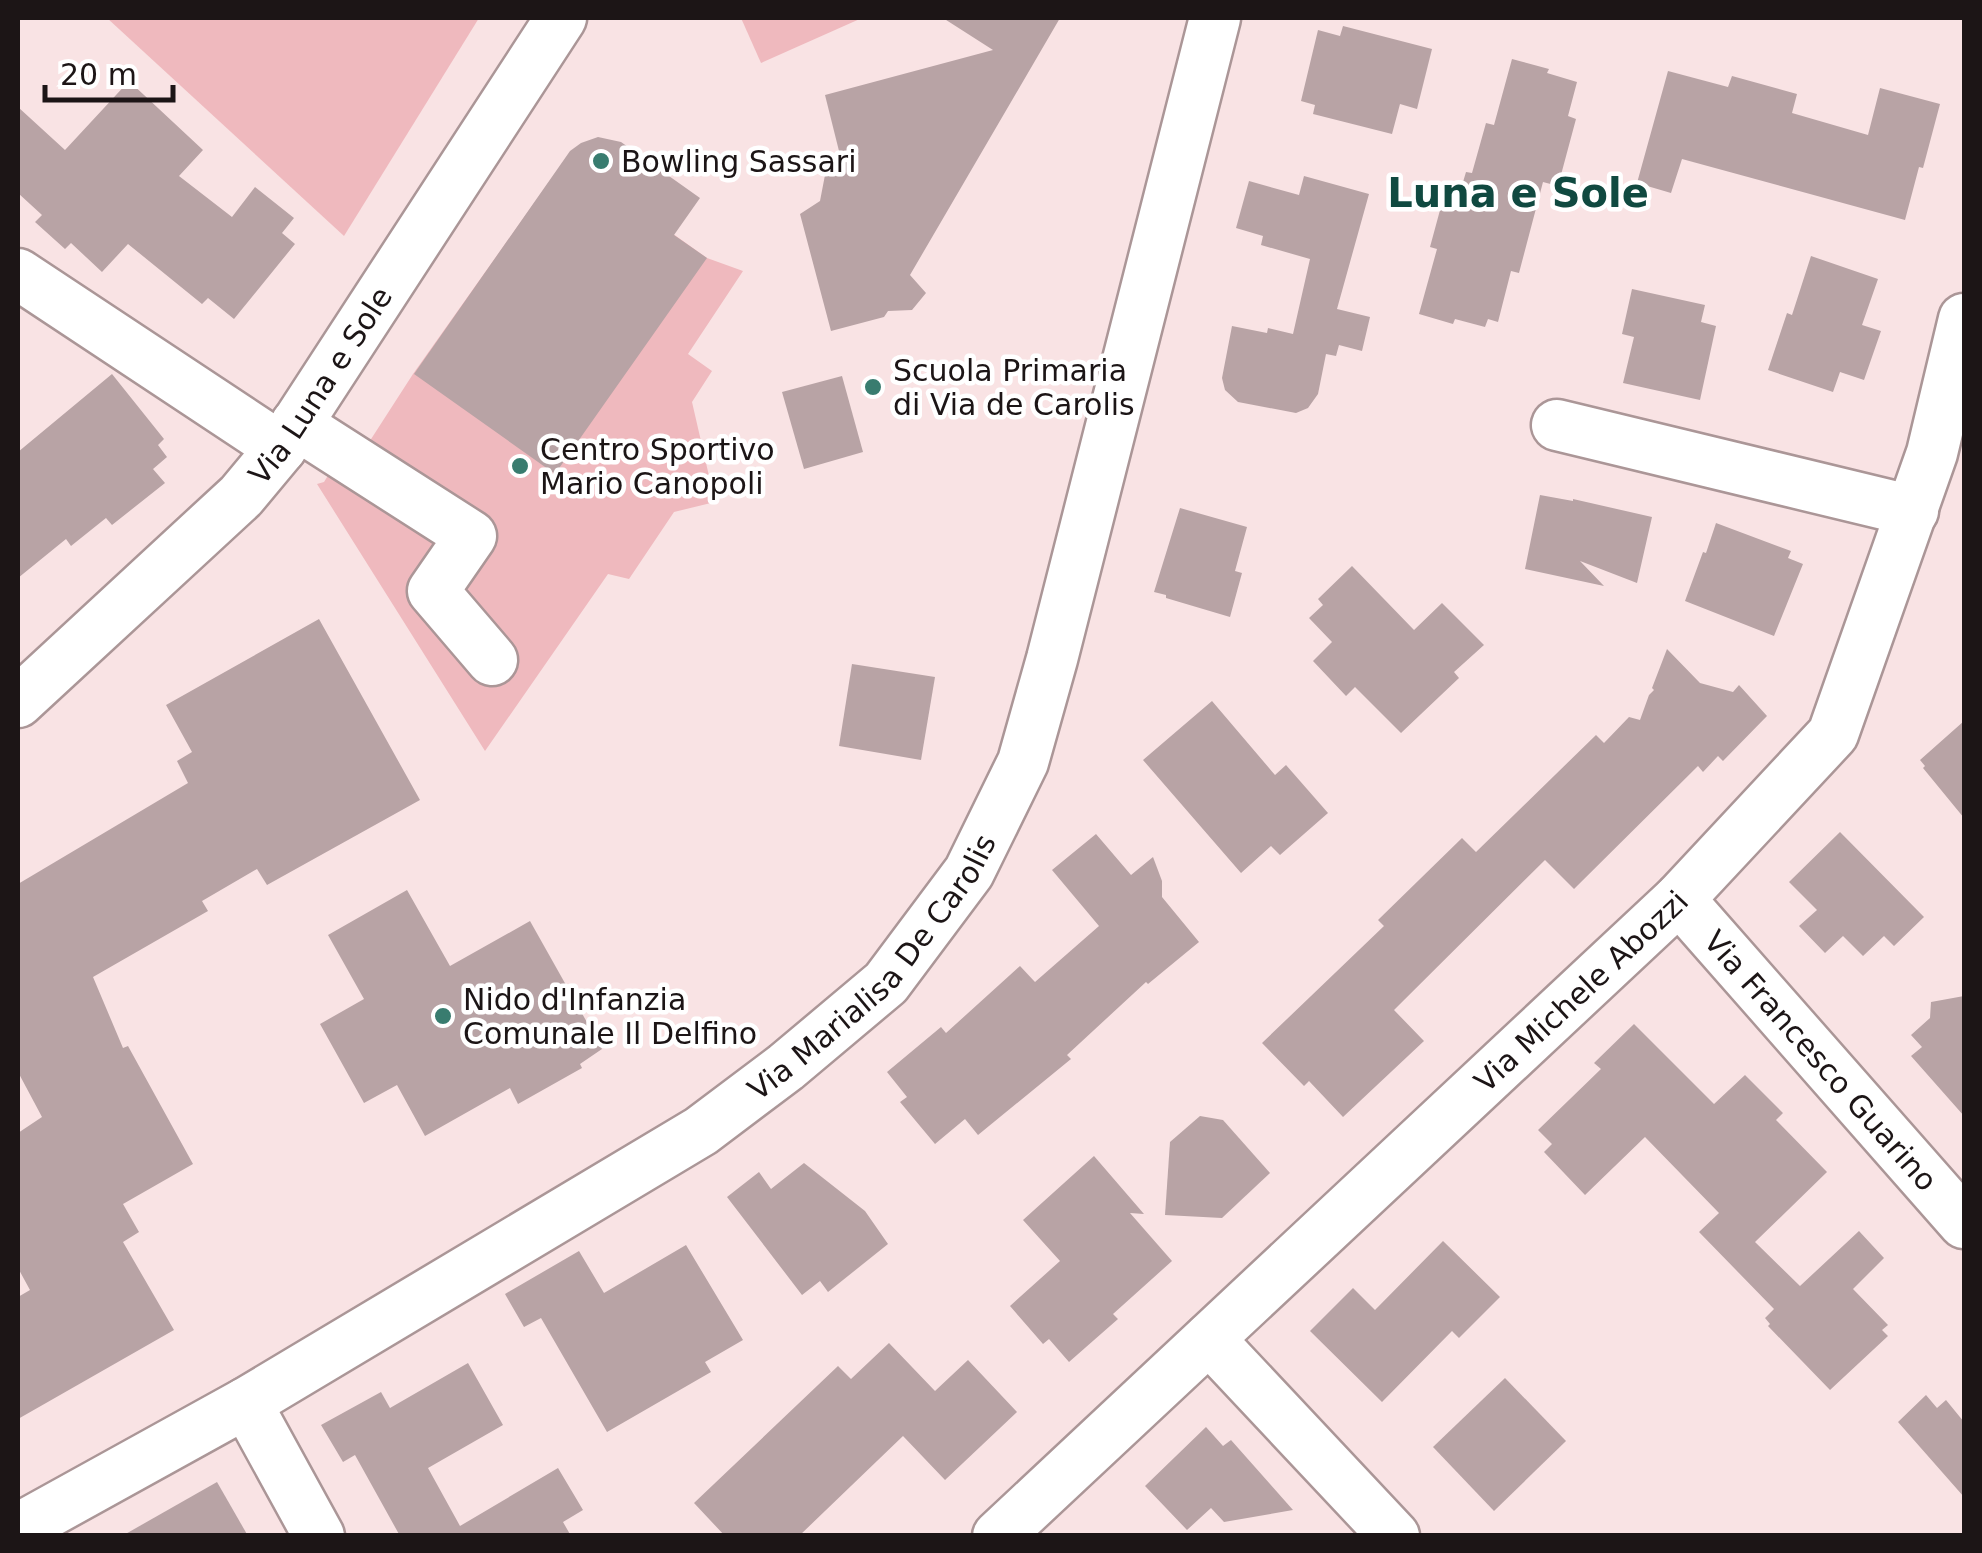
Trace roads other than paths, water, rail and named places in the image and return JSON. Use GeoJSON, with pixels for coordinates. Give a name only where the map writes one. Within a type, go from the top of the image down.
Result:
{"type":"FeatureCollection","features":[{"type":"Feature","properties":{"kind":"street","name":"Via Luna e Sole"},"geometry":{"type":"LineString","coordinates":[[18,702],[242,496],[288,436],[560,18]]}},
{"type":"Feature","properties":{"kind":"street","name":"Via Marialisa De Carolis"},"geometry":{"type":"LineString","coordinates":[[18,1529],[246,1403],[701,1130],[786,1067],[886,983],[969,872],[1023,762],[1216,18]]}},
{"type":"Feature","properties":{"kind":"street"},"geometry":{"type":"LineString","coordinates":[[18,274],[288,436],[471,536],[434,591],[492,660]]}},
{"type":"Feature","properties":{"kind":"street","name":"Via Michele Abozzi"},"geometry":{"type":"LineString","coordinates":[[998,1536],[1679,899],[1832,734],[1914,511],[1948,462],[1964,319]]}},
{"type":"Feature","properties":{"kind":"street"},"geometry":{"type":"LineString","coordinates":[[1556,425],[1914,511]]}},
{"type":"Feature","properties":{"kind":"street","name":"Via Francesco Guarino"},"geometry":{"type":"LineString","coordinates":[[1679,899],[1964,1223]]}},
{"type":"Feature","properties":{"kind":"street"},"geometry":{"type":"LineString","coordinates":[[1209,1339],[1394,1536]]}},
{"type":"Feature","properties":{"kind":"street"},"geometry":{"type":"LineString","coordinates":[[246,1403],[318,1536]]}},
{"type":"Feature","properties":{"kind":"place","name":"Bowling Sassari"},"geometry":{"type":"Point","coordinates":[601,161]}},
{"type":"Feature","properties":{"kind":"place","name":"Scuola Primaria di Via de Carolis"},"geometry":{"type":"Point","coordinates":[873,387]}},
{"type":"Feature","properties":{"kind":"place","name":"Centro Sportivo Mario Canopoli"},"geometry":{"type":"Point","coordinates":[520,466]}},
{"type":"Feature","properties":{"kind":"place","name":"Nido d'Infanzia Comunale Il Delfino"},"geometry":{"type":"Point","coordinates":[443,1016]}},
{"type":"Feature","properties":{"kind":"district","name":"Luna e Sole"},"geometry":{"type":"Point","coordinates":[1518,193]}}]}
